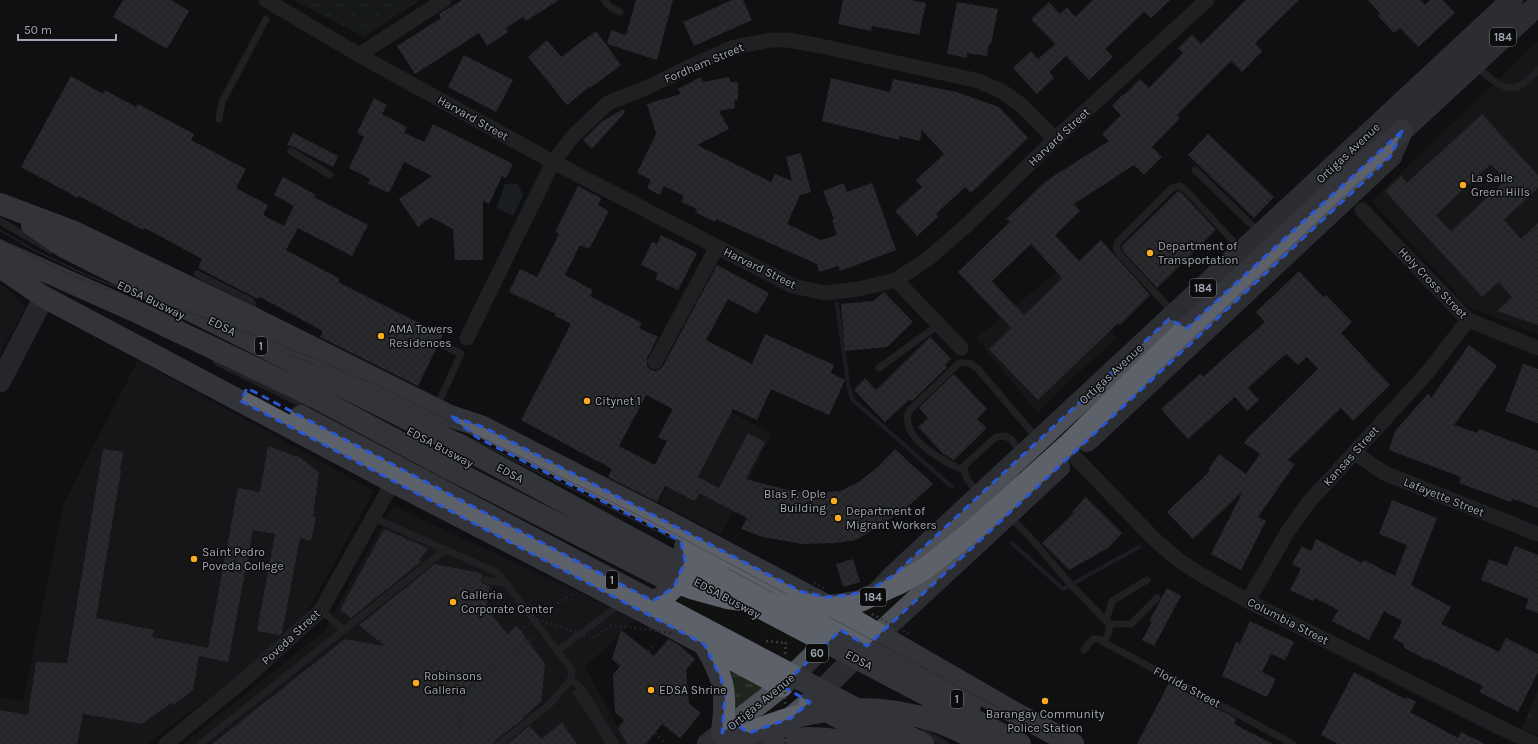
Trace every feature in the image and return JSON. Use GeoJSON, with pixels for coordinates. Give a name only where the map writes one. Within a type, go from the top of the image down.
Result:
{"type":"FeatureCollection","features":[{"type":"Feature","properties":{"kind":"highway"},"geometry":{"type":"LineString","coordinates":[[0,251],[136,312],[304,392],[448,468],[664,578],[694,590],[727,598],[785,606],[815,607],[860,601],[900,583],[926,568],[970,534],[1068,445],[1160,354],[1347,178],[1402,130]]}},
{"type":"Feature","properties":{"kind":"highway","name":"1"},"geometry":{"type":"LineString","coordinates":[[0,204],[72,231],[236,305],[442,413],[478,438],[843,628],[870,646],[982,713],[1043,744]]}},
{"type":"Feature","properties":{"kind":"highway","name":"EDSA"},"geometry":{"type":"LineString","coordinates":[[0,204],[64,247],[457,444],[769,613],[1020,744]]}},
{"type":"Feature","properties":{"kind":"highway","name":"1"},"geometry":{"type":"LineString","coordinates":[[0,256],[244,394],[394,482],[627,603],[782,686]]}},
{"type":"Feature","properties":{"kind":"highway","name":"1"},"geometry":{"type":"LineString","coordinates":[[0,267],[44,297],[244,394],[306,411],[920,737]]}},
{"type":"Feature","properties":{"kind":"highway","name":"1"},"geometry":{"type":"LineString","coordinates":[[442,413],[484,427],[802,592],[843,628]]}},
{"type":"Feature","properties":{"kind":"highway","name":"1"},"geometry":{"type":"LineString","coordinates":[[683,544],[687,542],[810,612]]}},
{"type":"Feature","properties":{"kind":"highway"},"geometry":{"type":"LineString","coordinates":[[627,603],[644,604],[657,600],[674,587],[684,568],[683,544]]}},
{"type":"Feature","properties":{"kind":"highway"},"geometry":{"type":"LineString","coordinates":[[802,592],[826,596],[850,595],[873,588],[894,576]]}},
{"type":"Feature","properties":{"kind":"highway"},"geometry":{"type":"LineString","coordinates":[[704,644],[721,678],[724,697],[720,738],[750,732],[791,718],[822,711],[858,709],[900,713],[926,719],[946,725],[985,744]]}},
{"type":"Feature","properties":{"kind":"highway","name":"1"},"geometry":{"type":"LineString","coordinates":[[870,646],[1015,712],[1073,744]]}},
{"type":"Feature","properties":{"kind":"highway","name":"1"},"geometry":{"type":"LineString","coordinates":[[810,702],[888,744]]}},
{"type":"Feature","properties":{"kind":"highway"},"geometry":{"type":"LineString","coordinates":[[956,744],[961,731],[967,723],[982,713]]}},
{"type":"Feature","properties":{"kind":"highway"},"geometry":{"type":"LineString","coordinates":[[774,744],[791,739],[811,738],[856,744]]}},
{"type":"Feature","properties":{"kind":"main road","name":"Ortigas Avenue"},"geometry":{"type":"LineString","coordinates":[[720,738],[782,686],[843,628],[894,576],[1512,0]]}},
{"type":"Feature","properties":{"kind":"main road","name":"Ortigas Avenue"},"geometry":{"type":"LineString","coordinates":[[758,744],[810,702],[870,646],[1072,454],[1390,156],[1402,130],[1474,64],[1536,11]]}},
{"type":"Feature","properties":{"kind":"main road"},"geometry":{"type":"LineString","coordinates":[[1166,322],[1181,323],[1185,327],[1190,337],[1183,350],[1165,356],[1157,349],[1155,345],[1166,322]]}},
{"type":"Feature","properties":{"kind":"main road"},"geometry":{"type":"LineString","coordinates":[[1130,356],[1145,361],[1150,367],[1152,380]]}},
{"type":"Feature","properties":{"kind":"main road","name":"1"},"geometry":{"type":"LineString","coordinates":[[810,612],[843,628]]}},
{"type":"Feature","properties":{"kind":"main road","name":"1"},"geometry":{"type":"LineString","coordinates":[[782,686],[810,702]]}},
{"type":"Feature","properties":{"kind":"main road"},"geometry":{"type":"LineString","coordinates":[[720,738],[737,725],[745,729],[750,735],[752,744]]}},
{"type":"Feature","properties":{"kind":"street","name":"Harvard Street"},"geometry":{"type":"LineString","coordinates":[[266,0],[359,55],[553,162],[793,286],[824,293],[859,289],[896,280],[929,258],[967,225],[1055,139],[1207,0]]}},
{"type":"Feature","properties":{"kind":"street"},"geometry":{"type":"LineString","coordinates":[[359,55],[444,0]]}},
{"type":"Feature","properties":{"kind":"street","name":"Fordham Street"},"geometry":{"type":"LineString","coordinates":[[467,338],[553,162],[574,135],[608,104],[734,47],[771,40],[788,40],[979,81],[1003,92],[1020,104],[1055,139]]}},
{"type":"Feature","properties":{"kind":"street","name":"Holy Cross Street"},"geometry":{"type":"LineString","coordinates":[[1362,210],[1468,320],[1538,348]]}},
{"type":"Feature","properties":{"kind":"street"},"geometry":{"type":"LineString","coordinates":[[655,362],[717,247]]}},
{"type":"Feature","properties":{"kind":"street"},"geometry":{"type":"LineString","coordinates":[[896,280],[961,348]]}},
{"type":"Feature","properties":{"kind":"street"},"geometry":{"type":"LineString","coordinates":[[0,382],[44,297]]}},
{"type":"Feature","properties":{"kind":"street","name":"Kansas Street"},"geometry":{"type":"LineString","coordinates":[[1248,601],[1297,516],[1427,373],[1468,320]]}},
{"type":"Feature","properties":{"kind":"street","name":"Lafayette Street"},"geometry":{"type":"LineString","coordinates":[[1354,453],[1384,473],[1538,534]]}},
{"type":"Feature","properties":{"kind":"street","name":"Columbia Street"},"geometry":{"type":"LineString","coordinates":[[1072,454],[1134,519],[1177,559],[1248,601],[1535,744]]}},
{"type":"Feature","properties":{"kind":"street","name":"Poveda Street"},"geometry":{"type":"LineString","coordinates":[[166,744],[245,679],[321,610],[394,482]]}},
{"type":"Feature","properties":{"kind":"lane"},"geometry":{"type":"LineString","coordinates":[[604,0],[609,6],[620,12]]}},
{"type":"Feature","properties":{"kind":"lane"},"geometry":{"type":"LineString","coordinates":[[219,119],[222,102],[266,19]]}},
{"type":"Feature","properties":{"kind":"lane"},"geometry":{"type":"LineString","coordinates":[[1474,64],[1495,82],[1507,88],[1517,88],[1524,84],[1538,70]]}},
{"type":"Feature","properties":{"kind":"lane"},"geometry":{"type":"LineString","coordinates":[[291,151],[330,175]]}},
{"type":"Feature","properties":{"kind":"lane"},"geometry":{"type":"LineString","coordinates":[[1195,170],[1261,234]]}},
{"type":"Feature","properties":{"kind":"lane"},"geometry":{"type":"LineString","coordinates":[[1166,322],[1116,248],[1118,242],[1172,188],[1179,186],[1185,189],[1242,252]]}},
{"type":"Feature","properties":{"kind":"lane"},"geometry":{"type":"LineString","coordinates":[[0,221],[59,255]]}},
{"type":"Feature","properties":{"kind":"lane"},"geometry":{"type":"LineString","coordinates":[[0,256],[100,304]]}},
{"type":"Feature","properties":{"kind":"lane"},"geometry":{"type":"LineString","coordinates":[[197,274],[236,305]]}},
{"type":"Feature","properties":{"kind":"lane"},"geometry":{"type":"LineString","coordinates":[[879,368],[938,325]]}},
{"type":"Feature","properties":{"kind":"lane"},"geometry":{"type":"LineString","coordinates":[[439,343],[461,354],[442,413]]}},
{"type":"Feature","properties":{"kind":"lane"},"geometry":{"type":"LineString","coordinates":[[213,360],[306,411]]}},
{"type":"Feature","properties":{"kind":"lane"},"geometry":{"type":"LineString","coordinates":[[964,470],[945,462],[922,444],[912,434],[907,417],[910,410],[959,362],[969,363],[977,368],[1039,440]]}},
{"type":"Feature","properties":{"kind":"lane"},"geometry":{"type":"LineString","coordinates":[[981,495],[967,480],[964,470],[965,465],[996,438],[1005,436],[1011,439],[1023,456]]}},
{"type":"Feature","properties":{"kind":"lane"},"geometry":{"type":"LineString","coordinates":[[1008,515],[1030,537],[1072,586],[1107,622],[1131,624],[1157,598]]}},
{"type":"Feature","properties":{"kind":"lane"},"geometry":{"type":"LineString","coordinates":[[374,518],[498,573],[572,670],[571,679],[550,704],[500,744]]}},
{"type":"Feature","properties":{"kind":"lane"},"geometry":{"type":"LineString","coordinates":[[200,744],[446,549]]}},
{"type":"Feature","properties":{"kind":"lane","name":"EDSA Busway"},"geometry":{"type":"LineString","coordinates":[[659,562],[1005,744]]}},
{"type":"Feature","properties":{"kind":"lane"},"geometry":{"type":"LineString","coordinates":[[486,580],[507,584]]}},
{"type":"Feature","properties":{"kind":"lane"},"geometry":{"type":"LineString","coordinates":[[1084,650],[1092,639],[1104,643],[1109,631],[1107,622],[1112,601],[1147,580]]}},
{"type":"Feature","properties":{"kind":"lane"},"geometry":{"type":"LineString","coordinates":[[657,592],[671,599]]}},
{"type":"Feature","properties":{"kind":"lane"},"geometry":{"type":"LineString","coordinates":[[557,651],[627,603]]}},
{"type":"Feature","properties":{"kind":"lane"},"geometry":{"type":"LineString","coordinates":[[321,610],[344,630]]}},
{"type":"Feature","properties":{"kind":"lane","name":"Florida Street"},"geometry":{"type":"LineString","coordinates":[[1104,643],[1293,744]]}},
{"type":"Feature","properties":{"kind":"lane"},"geometry":{"type":"LineString","coordinates":[[790,662],[811,674]]}},
{"type":"Feature","properties":{"kind":"lane"},"geometry":{"type":"LineString","coordinates":[[571,679],[582,688],[616,744]]}},
{"type":"Feature","properties":{"kind":"lane"},"geometry":{"type":"LineString","coordinates":[[825,681],[839,688]]}},
{"type":"Feature","properties":{"kind":"lane"},"geometry":{"type":"LineString","coordinates":[[576,693],[595,719],[610,744]]}},
{"type":"Feature","properties":{"kind":"lane"},"geometry":{"type":"LineString","coordinates":[[868,703],[903,722]]}},
{"type":"Feature","properties":{"kind":"lane"},"geometry":{"type":"LineString","coordinates":[[920,737],[945,744]]}},
{"type":"Feature","properties":{"kind":"path"},"geometry":{"type":"LineString","coordinates":[[547,611],[576,592]]}},
{"type":"Feature","properties":{"kind":"path"},"geometry":{"type":"LineString","coordinates":[[521,631],[535,619],[593,638],[612,625],[678,633]]}},
{"type":"Feature","properties":{"kind":"path"},"geometry":{"type":"LineString","coordinates":[[459,744],[464,692],[542,631]]}},
{"type":"Feature","properties":{"kind":"path"},"geometry":{"type":"LineString","coordinates":[[762,641],[785,643]]}},
{"type":"Feature","properties":{"kind":"path"},"geometry":{"type":"LineString","coordinates":[[648,652],[655,644]]}},
{"type":"Feature","properties":{"kind":"path"},"geometry":{"type":"LineString","coordinates":[[655,733],[666,744]]}},
{"type":"Feature","properties":{"kind":"highlighted area"},"geometry":{"type":"Polygon","coordinates":[[[1402,131],[1391,156],[867,646],[841,630],[782,686],[810,702],[791,718],[749,733],[737,725],[732,725],[722,733],[725,697],[721,678],[704,644],[241,401],[247,388],[653,601],[674,587],[685,561],[681,541],[478,438],[450,416],[483,427],[802,592],[826,597],[850,595],[873,588],[894,575],[1169,319],[1187,328],[1402,131]]]}},
{"type":"Feature","properties":{"kind":"shaded area","name":"La Salle Green Hills"},"geometry":{"type":"Polygon","coordinates":[[[1538,41],[1538,334],[1469,307],[1372,201],[1538,41]]]}},
{"type":"Feature","properties":{"kind":"shaded area"},"geometry":{"type":"Polygon","coordinates":[[[505,184],[518,184],[523,195],[513,216],[497,208],[505,184]]]}},
{"type":"Feature","properties":{"kind":"shaded area"},"geometry":{"type":"Polygon","coordinates":[[[1057,272],[1117,337],[1037,412],[976,338],[1057,272]]]}},
{"type":"Feature","properties":{"kind":"shaded area"},"geometry":{"type":"Polygon","coordinates":[[[0,284],[8,288],[25,307],[0,355],[0,284]]]}},
{"type":"Feature","properties":{"kind":"shaded area","name":"Saint Pedro Poveda College"},"geometry":{"type":"Polygon","coordinates":[[[138,360],[374,491],[305,616],[238,676],[148,744],[0,744],[0,697],[23,701],[64,503],[138,360]]]}},
{"type":"Feature","properties":{"kind":"shaded area"},"geometry":{"type":"Polygon","coordinates":[[[710,402],[772,433],[721,535],[659,502],[710,402]]]}},
{"type":"Feature","properties":{"kind":"shaded area"},"geometry":{"type":"Polygon","coordinates":[[[393,506],[636,619],[585,667],[627,744],[183,744],[324,631],[393,506]]]}},
{"type":"Feature","properties":{"kind":"green space"},"geometry":{"type":"Polygon","coordinates":[[[294,0],[420,0],[364,37],[294,0]]]}},
{"type":"Feature","properties":{"kind":"green space"},"geometry":{"type":"Polygon","coordinates":[[[727,667],[765,686],[734,714],[727,667]]]}},
{"type":"Feature","properties":{"kind":"green space"},"geometry":{"type":"Polygon","coordinates":[[[1538,690],[1538,735],[1522,729],[1538,690]]]}},
{"type":"Feature","properties":{"kind":"building"},"geometry":{"type":"Polygon","coordinates":[[[123,0],[171,0],[189,11],[167,49],[113,17],[123,0]]]}},
{"type":"Feature","properties":{"kind":"building"},"geometry":{"type":"Polygon","coordinates":[[[462,0],[559,0],[526,21],[523,17],[506,28],[508,32],[487,46],[479,33],[415,74],[397,46],[441,18],[439,14],[462,0]]]}},
{"type":"Feature","properties":{"kind":"building"},"geometry":{"type":"Polygon","coordinates":[[[636,0],[673,0],[657,60],[607,44],[611,30],[626,35],[636,0]]]}},
{"type":"Feature","properties":{"kind":"building"},"geometry":{"type":"Polygon","coordinates":[[[732,0],[743,0],[752,20],[694,46],[683,22],[732,0]]]}},
{"type":"Feature","properties":{"kind":"building"},"geometry":{"type":"Polygon","coordinates":[[[843,0],[911,0],[926,3],[919,35],[872,26],[871,31],[838,24],[843,0]]]}},
{"type":"Feature","properties":{"kind":"building"},"geometry":{"type":"Polygon","coordinates":[[[1093,0],[1170,0],[1151,18],[1144,12],[1105,49],[1113,57],[1089,80],[1066,56],[1049,72],[1054,78],[1037,94],[1013,68],[1031,51],[1038,59],[1055,44],[1031,19],[1049,2],[1060,14],[1067,7],[1075,17],[1093,0]]]}},
{"type":"Feature","properties":{"kind":"building"},"geometry":{"type":"Polygon","coordinates":[[[1246,0],[1299,0],[1255,43],[1262,51],[1242,72],[1231,61],[1177,115],[1180,118],[1152,147],[1162,157],[1144,175],[1134,165],[1074,204],[1080,211],[1055,235],[1079,261],[1101,240],[1150,295],[1120,325],[1118,323],[1038,400],[989,349],[1011,328],[958,272],[1010,222],[1006,219],[1046,181],[1109,141],[1102,134],[1121,115],[1112,106],[1123,94],[1124,95],[1140,79],[1149,88],[1183,53],[1178,48],[1192,34],[1201,44],[1246,0]],[[1031,244],[992,281],[1024,315],[1062,278],[1031,244]]]}},
{"type":"Feature","properties":{"kind":"building"},"geometry":{"type":"Polygon","coordinates":[[[1368,0],[1421,0],[1425,5],[1430,0],[1443,0],[1455,13],[1418,47],[1400,28],[1394,33],[1378,16],[1380,13],[1368,0]]]}},
{"type":"Feature","properties":{"kind":"building"},"geometry":{"type":"Polygon","coordinates":[[[957,2],[998,9],[987,56],[967,53],[967,58],[947,54],[957,2]]]}},
{"type":"Feature","properties":{"kind":"building"},"geometry":{"type":"Polygon","coordinates":[[[596,31],[621,65],[590,88],[589,87],[567,105],[528,57],[547,40],[561,57],[596,31]]]}},
{"type":"Feature","properties":{"kind":"building"},"geometry":{"type":"Polygon","coordinates":[[[464,55],[513,80],[496,112],[448,87],[464,55]]]}},
{"type":"Feature","properties":{"kind":"building"},"geometry":{"type":"Polygon","coordinates":[[[71,76],[103,94],[105,90],[136,107],[138,104],[194,134],[191,140],[246,169],[236,188],[268,205],[263,215],[284,226],[294,206],[274,195],[283,177],[316,195],[314,197],[368,225],[352,256],[298,228],[286,250],[340,279],[338,282],[443,335],[441,339],[434,341],[437,347],[418,386],[320,337],[323,331],[260,297],[258,299],[198,268],[202,259],[145,228],[143,230],[79,196],[78,198],[21,167],[71,76]]]}},
{"type":"Feature","properties":{"kind":"building"},"geometry":{"type":"Polygon","coordinates":[[[701,77],[703,82],[729,77],[730,82],[738,82],[738,100],[734,100],[735,108],[719,111],[729,129],[697,145],[771,182],[775,174],[792,181],[786,157],[801,153],[811,192],[800,195],[787,224],[821,240],[837,235],[832,220],[834,219],[823,191],[844,183],[847,192],[872,183],[896,250],[840,271],[838,266],[819,272],[817,264],[716,219],[715,222],[695,212],[697,209],[681,202],[684,196],[664,186],[660,195],[647,188],[651,180],[637,173],[656,134],[647,104],[681,94],[678,89],[701,77]]]}},
{"type":"Feature","properties":{"kind":"building"},"geometry":{"type":"Polygon","coordinates":[[[831,78],[890,92],[893,79],[956,92],[999,107],[1028,138],[971,193],[965,187],[936,214],[938,217],[917,236],[895,211],[922,187],[916,180],[944,154],[922,130],[920,141],[899,136],[899,140],[822,121],[831,78]]]}},
{"type":"Feature","properties":{"kind":"building"},"geometry":{"type":"Polygon","coordinates":[[[374,98],[387,105],[382,114],[407,127],[404,133],[424,142],[433,124],[513,164],[506,178],[502,176],[489,204],[483,201],[483,260],[455,260],[453,229],[431,217],[418,227],[399,199],[432,176],[404,162],[389,193],[368,183],[370,179],[349,168],[364,137],[357,133],[374,98]]]}},
{"type":"Feature","properties":{"kind":"building"},"geometry":{"type":"Polygon","coordinates":[[[623,109],[625,112],[592,149],[583,140],[600,123],[623,109]]]}},
{"type":"Feature","properties":{"kind":"building"},"geometry":{"type":"Polygon","coordinates":[[[1482,114],[1538,175],[1538,188],[1504,220],[1521,239],[1538,223],[1538,325],[1497,311],[1512,297],[1499,282],[1482,297],[1385,191],[1401,176],[1407,183],[1482,114]],[[1491,164],[1436,215],[1451,231],[1506,180],[1491,164]]]}},
{"type":"Feature","properties":{"kind":"building"},"geometry":{"type":"Polygon","coordinates":[[[293,133],[338,156],[333,167],[294,147],[287,145],[293,133]]]}},
{"type":"Feature","properties":{"kind":"building"},"geometry":{"type":"Polygon","coordinates":[[[1208,134],[1274,197],[1254,218],[1188,155],[1208,134]]]}},
{"type":"Feature","properties":{"kind":"building"},"geometry":{"type":"Polygon","coordinates":[[[578,186],[601,198],[598,205],[609,211],[589,249],[580,245],[565,275],[593,290],[590,296],[642,323],[639,328],[658,337],[647,358],[647,366],[650,370],[656,371],[663,366],[717,265],[769,293],[757,314],[728,299],[706,340],[752,364],[765,334],[834,365],[831,373],[845,380],[829,415],[771,389],[757,420],[733,409],[698,477],[719,488],[748,433],[765,442],[746,479],[791,491],[818,493],[841,491],[860,481],[878,467],[895,449],[933,484],[904,510],[856,540],[835,543],[802,544],[763,537],[741,529],[747,518],[699,493],[695,501],[665,486],[657,502],[608,477],[612,469],[521,420],[571,324],[555,316],[556,314],[509,292],[520,269],[537,277],[559,234],[555,232],[578,186]],[[646,395],[619,446],[655,465],[667,441],[658,437],[673,409],[646,395]]]}},
{"type":"Feature","properties":{"kind":"building"},"geometry":{"type":"Polygon","coordinates":[[[1178,191],[1182,193],[1216,230],[1157,288],[1121,247],[1178,191]]]}},
{"type":"Feature","properties":{"kind":"building"},"geometry":{"type":"Polygon","coordinates":[[[661,235],[697,253],[678,290],[655,279],[658,273],[641,265],[652,242],[657,244],[661,235]]]}},
{"type":"Feature","properties":{"kind":"building"},"geometry":{"type":"Polygon","coordinates":[[[1299,271],[1323,297],[1326,295],[1352,322],[1341,333],[1390,385],[1353,421],[1341,408],[1288,460],[1295,464],[1258,517],[1266,521],[1241,570],[1211,554],[1243,491],[1193,539],[1167,512],[1210,471],[1208,470],[1219,454],[1246,474],[1260,454],[1244,443],[1318,369],[1307,357],[1298,365],[1286,354],[1248,388],[1259,400],[1247,411],[1235,397],[1188,439],[1161,409],[1200,374],[1203,377],[1265,322],[1256,312],[1299,271]]]}},
{"type":"Feature","properties":{"kind":"building"},"geometry":{"type":"Polygon","coordinates":[[[884,292],[913,322],[887,347],[845,351],[841,304],[874,301],[884,292]]]}},
{"type":"Feature","properties":{"kind":"building"},"geometry":{"type":"Polygon","coordinates":[[[930,337],[951,359],[945,365],[947,367],[912,401],[910,399],[885,422],[854,390],[865,378],[876,390],[930,337]]]}},
{"type":"Feature","properties":{"kind":"building"},"geometry":{"type":"Polygon","coordinates":[[[1469,345],[1497,366],[1454,425],[1478,433],[1479,429],[1538,451],[1538,508],[1513,499],[1511,502],[1459,483],[1461,477],[1389,450],[1395,431],[1428,394],[1431,398],[1469,345]]]}},
{"type":"Feature","properties":{"kind":"building"},"geometry":{"type":"Polygon","coordinates":[[[1523,364],[1538,369],[1538,423],[1505,411],[1523,364]]]}},
{"type":"Feature","properties":{"kind":"building"},"geometry":{"type":"Polygon","coordinates":[[[954,374],[987,409],[977,419],[987,428],[954,460],[943,454],[918,427],[928,418],[919,408],[954,374]]]}},
{"type":"Feature","properties":{"kind":"building"},"geometry":{"type":"Polygon","coordinates":[[[268,446],[301,458],[319,472],[313,516],[316,517],[311,541],[300,538],[282,633],[280,635],[257,631],[275,534],[253,530],[228,662],[199,656],[193,690],[173,705],[171,703],[142,724],[83,714],[77,744],[0,744],[0,710],[28,715],[36,662],[67,663],[103,449],[123,452],[96,618],[154,630],[152,637],[208,648],[238,488],[260,492],[268,446]]]}},
{"type":"Feature","properties":{"kind":"building"},"geometry":{"type":"Polygon","coordinates":[[[1086,497],[1122,533],[1108,548],[1069,570],[1042,543],[1074,513],[1072,512],[1086,497]]]}},
{"type":"Feature","properties":{"kind":"building"},"geometry":{"type":"Polygon","coordinates":[[[1392,500],[1437,518],[1411,585],[1451,607],[1441,624],[1499,652],[1506,638],[1538,654],[1538,672],[1518,712],[1479,692],[1483,686],[1403,647],[1404,644],[1393,638],[1402,621],[1384,611],[1369,640],[1332,621],[1338,610],[1315,598],[1313,601],[1290,590],[1301,569],[1292,564],[1302,546],[1311,551],[1316,539],[1362,563],[1364,560],[1395,576],[1407,545],[1379,534],[1392,500]]]}},
{"type":"Feature","properties":{"kind":"building"},"geometry":{"type":"Polygon","coordinates":[[[384,529],[428,548],[419,561],[422,561],[351,618],[340,610],[384,529]]]}},
{"type":"Feature","properties":{"kind":"building"},"geometry":{"type":"Polygon","coordinates":[[[1515,546],[1538,555],[1538,613],[1525,608],[1529,599],[1481,580],[1489,559],[1507,566],[1515,546]]]}},
{"type":"Feature","properties":{"kind":"building"},"geometry":{"type":"Polygon","coordinates":[[[853,559],[860,582],[843,587],[836,564],[853,559]]]}},
{"type":"Feature","properties":{"kind":"building","name":"Robinsons Galleria"},"geometry":{"type":"Polygon","coordinates":[[[435,564],[480,573],[483,576],[481,579],[482,583],[490,586],[486,607],[507,634],[517,626],[545,664],[541,702],[523,717],[524,718],[496,740],[494,744],[212,744],[345,639],[385,646],[359,625],[435,564]]]}},
{"type":"Feature","properties":{"kind":"building"},"geometry":{"type":"Polygon","coordinates":[[[1167,588],[1181,596],[1154,646],[1142,640],[1152,622],[1149,621],[1167,588]]]}},
{"type":"Feature","properties":{"kind":"building"},"geometry":{"type":"Polygon","coordinates":[[[1250,621],[1294,642],[1285,660],[1271,654],[1262,672],[1276,679],[1267,697],[1222,676],[1236,642],[1240,643],[1250,621]]]}},
{"type":"Feature","properties":{"kind":"building","name":"EDSA Shrine"},"geometry":{"type":"Polygon","coordinates":[[[621,630],[654,656],[668,639],[679,645],[695,659],[686,670],[689,704],[701,713],[680,738],[662,724],[646,744],[627,744],[618,728],[624,720],[615,712],[613,675],[620,666],[612,659],[621,630]]]}},
{"type":"Feature","properties":{"kind":"building"},"geometry":{"type":"Polygon","coordinates":[[[1354,672],[1405,699],[1407,697],[1416,702],[1410,712],[1458,738],[1461,732],[1485,744],[1338,744],[1321,735],[1354,672]]]}},
{"type":"Feature","properties":{"kind":"building"},"geometry":{"type":"Polygon","coordinates":[[[1169,683],[1237,719],[1234,724],[1273,744],[1137,744],[1169,683]]]}},
{"type":"Feature","properties":{"kind":"building"},"geometry":{"type":"Polygon","coordinates":[[[562,722],[577,744],[507,744],[530,726],[541,739],[562,722]]]}},
{"type":"Feature","properties":{"kind":"waterway"},"geometry":{"type":"LineString","coordinates":[[837,304],[848,383],[852,399],[952,487]]}},
{"type":"Feature","properties":{"kind":"waterway"},"geometry":{"type":"LineString","coordinates":[[1012,543],[1063,589],[1139,547]]}},
{"type":"Feature","properties":{"kind":"tram line"},"geometry":{"type":"LineString","coordinates":[[0,230],[32,249],[86,275],[277,343],[374,384],[654,523],[1066,744]]}},
{"type":"Feature","properties":{"kind":"tram line"},"geometry":{"type":"LineString","coordinates":[[0,239],[54,267],[110,290]]}},
{"type":"Feature","properties":{"kind":"tram line"},"geometry":{"type":"LineString","coordinates":[[282,351],[313,364]]}},
{"type":"Feature","properties":{"kind":"tram line"},"geometry":{"type":"LineString","coordinates":[[462,434],[678,542]]}},
{"type":"Feature","properties":{"kind":"tram line"},"geometry":{"type":"LineString","coordinates":[[729,569],[816,616]]}},
{"type":"Feature","properties":{"kind":"place","name":"La Salle Green Hills"},"geometry":{"type":"Point","coordinates":[1463,185]}},
{"type":"Feature","properties":{"kind":"place","name":"Department of Transportation"},"geometry":{"type":"Point","coordinates":[1150,253]}},
{"type":"Feature","properties":{"kind":"place","name":"AMA Towers Residences"},"geometry":{"type":"Point","coordinates":[381,336]}},
{"type":"Feature","properties":{"kind":"place","name":"Citynet 1"},"geometry":{"type":"Point","coordinates":[587,401]}},
{"type":"Feature","properties":{"kind":"place","name":"Blas F. Ople Building"},"geometry":{"type":"Point","coordinates":[834,501]}},
{"type":"Feature","properties":{"kind":"place","name":"Department of Migrant Workers"},"geometry":{"type":"Point","coordinates":[838,518]}},
{"type":"Feature","properties":{"kind":"place","name":"Saint Pedro Poveda College"},"geometry":{"type":"Point","coordinates":[194,559]}},
{"type":"Feature","properties":{"kind":"place","name":"Galleria Corporate Center"},"geometry":{"type":"Point","coordinates":[453,602]}},
{"type":"Feature","properties":{"kind":"place","name":"Robinsons Galleria"},"geometry":{"type":"Point","coordinates":[416,683]}},
{"type":"Feature","properties":{"kind":"place","name":"EDSA Shrine"},"geometry":{"type":"Point","coordinates":[651,690]}},
{"type":"Feature","properties":{"kind":"place","name":"Barangay Community Police Station"},"geometry":{"type":"Point","coordinates":[1045,701]}}]}
